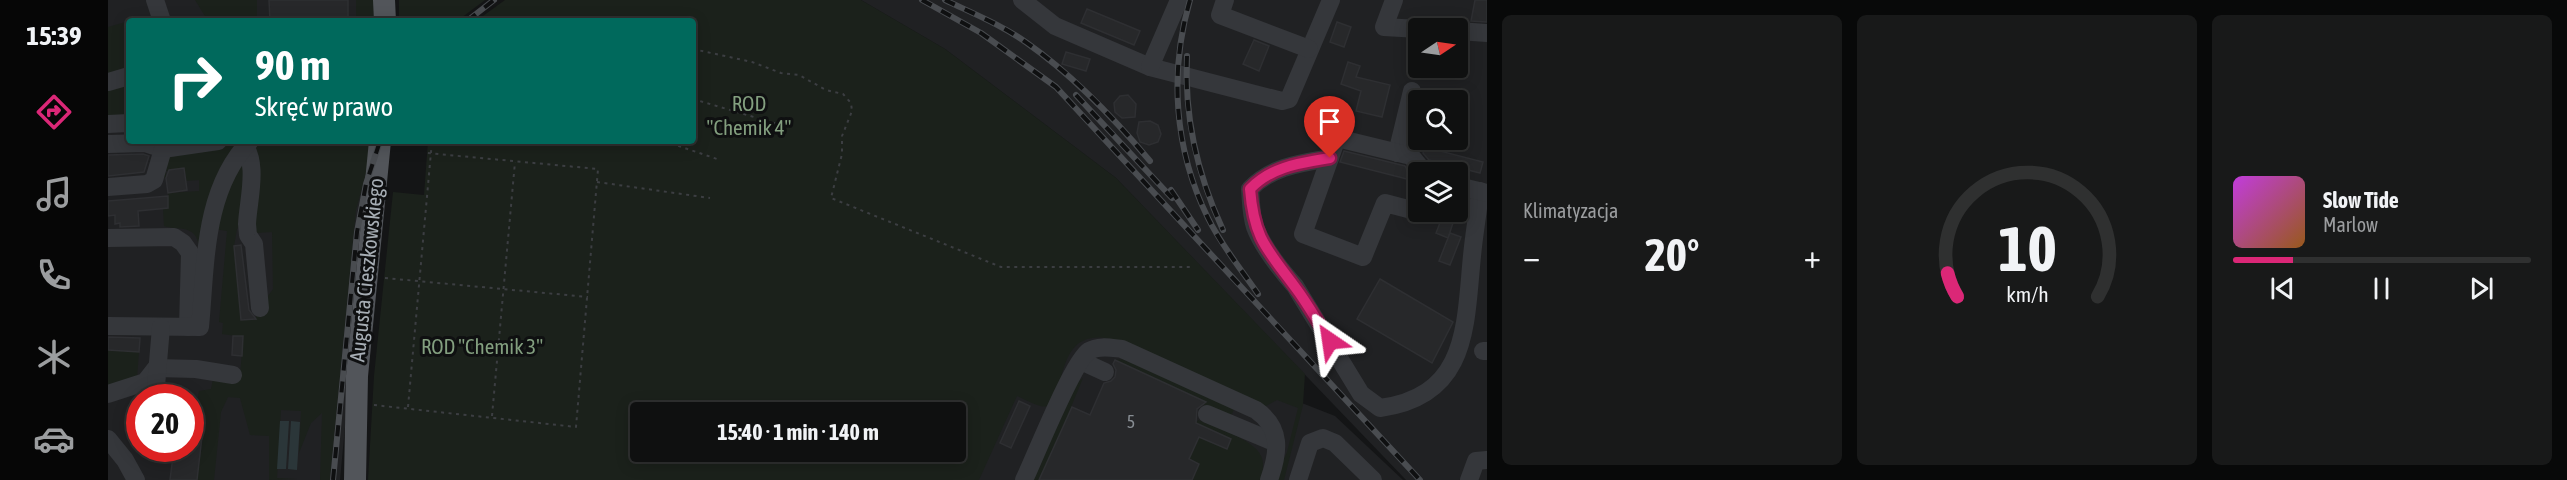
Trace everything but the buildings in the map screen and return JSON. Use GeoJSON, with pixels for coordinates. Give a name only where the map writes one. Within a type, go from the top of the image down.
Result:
{"type":"FeatureCollection","features":[{"type":"Feature","properties":{"kind":"main road"},"geometry":{"type":"LineString","coordinates":[[384,0],[385,18]]}},
{"type":"Feature","properties":{"kind":"main road","name":"Augusta Cieszkowskiego"},"geometry":{"type":"LineString","coordinates":[[355,480],[363,402],[380,144]]}},
{"type":"Feature","properties":{"kind":"main road","name":"Augusta Cieszkowskiego"},"geometry":{"type":"LineString","coordinates":[[344,480],[351,412],[363,402]]}},
{"type":"Feature","properties":{"kind":"lane"},"geometry":{"type":"LineString","coordinates":[[155,0],[161,18]]}},
{"type":"Feature","properties":{"kind":"lane"},"geometry":{"type":"LineString","coordinates":[[1022,0],[1055,26],[1150,67],[1282,101],[1289,99],[1332,0]]}},
{"type":"Feature","properties":{"kind":"lane"},"geometry":{"type":"LineString","coordinates":[[1150,67],[1179,0]]}},
{"type":"Feature","properties":{"kind":"lane"},"geometry":{"type":"LineString","coordinates":[[1225,0],[1220,15],[1309,49]]}},
{"type":"Feature","properties":{"kind":"lane"},"geometry":{"type":"LineString","coordinates":[[1394,0],[1384,27],[1408,28]]}},
{"type":"Feature","properties":{"kind":"lane"},"geometry":{"type":"LineString","coordinates":[[1468,32],[1487,33]]}},
{"type":"Feature","properties":{"kind":"lane"},"geometry":{"type":"LineString","coordinates":[[108,82],[126,77]]}},
{"type":"Feature","properties":{"kind":"lane"},"geometry":{"type":"LineString","coordinates":[[1397,153],[1408,108]]}},
{"type":"Feature","properties":{"kind":"lane"},"geometry":{"type":"LineString","coordinates":[[108,124],[126,123]]}},
{"type":"Feature","properties":{"kind":"lane"},"geometry":{"type":"LineString","coordinates":[[1408,209],[1385,203],[1363,256],[1303,234],[1337,138],[1410,156],[1415,162]]}},
{"type":"Feature","properties":{"kind":"lane"},"geometry":{"type":"LineString","coordinates":[[108,144],[126,143]]}},
{"type":"Feature","properties":{"kind":"lane"},"geometry":{"type":"LineString","coordinates":[[150,144],[163,149],[197,144]]}},
{"type":"Feature","properties":{"kind":"lane"},"geometry":{"type":"LineString","coordinates":[[108,327],[200,327],[210,224],[215,200],[244,144]]}},
{"type":"Feature","properties":{"kind":"lane"},"geometry":{"type":"LineString","coordinates":[[246,144],[251,166],[248,233],[254,244],[260,308]]}},
{"type":"Feature","properties":{"kind":"lane"},"geometry":{"type":"LineString","coordinates":[[108,187],[147,184],[154,180],[163,149]]}},
{"type":"Feature","properties":{"kind":"lane"},"geometry":{"type":"LineString","coordinates":[[1330,158],[1280,168],[1262,176],[1250,189],[1253,219],[1266,247],[1282,272],[1295,286],[1361,394],[1380,408],[1400,405],[1431,388],[1447,373],[1460,351],[1470,302],[1472,257],[1484,192],[1468,188]]}},
{"type":"Feature","properties":{"kind":"lane"},"geometry":{"type":"LineString","coordinates":[[108,238],[174,237],[183,243],[190,254],[188,327]]}},
{"type":"Feature","properties":{"kind":"lane"},"geometry":{"type":"LineString","coordinates":[[155,384],[160,327]]}},
{"type":"Feature","properties":{"kind":"lane"},"geometry":{"type":"LineString","coordinates":[[1024,480],[1071,377],[1090,351],[1104,347],[1122,349],[1256,410],[1269,420],[1276,443],[1276,453],[1269,480]]}},
{"type":"Feature","properties":{"kind":"lane"},"geometry":{"type":"LineString","coordinates":[[1081,361],[1105,372]]}},
{"type":"Feature","properties":{"kind":"lane"},"geometry":{"type":"LineString","coordinates":[[156,368],[196,369],[233,375]]}},
{"type":"Feature","properties":{"kind":"lane"},"geometry":{"type":"LineString","coordinates":[[108,394],[145,382],[156,368]]}},
{"type":"Feature","properties":{"kind":"lane"},"geometry":{"type":"LineString","coordinates":[[1207,414],[1276,443]]}},
{"type":"Feature","properties":{"kind":"lane"},"geometry":{"type":"LineString","coordinates":[[1301,479],[1310,443],[1323,438],[1335,443],[1373,480]]}},
{"type":"Feature","properties":{"kind":"lane"},"geometry":{"type":"LineString","coordinates":[[108,439],[125,460],[136,480]]}},
{"type":"Feature","properties":{"kind":"lane"},"geometry":{"type":"LineString","coordinates":[[1469,480],[1476,461],[1487,460]]}},
{"type":"Feature","properties":{"kind":"path"},"geometry":{"type":"LineString","coordinates":[[696,50],[752,62],[781,73],[799,75],[826,90],[843,94],[851,103],[852,111],[842,136],[842,154],[831,198],[1002,267],[1194,267]]}},
{"type":"Feature","properties":{"kind":"path"},"geometry":{"type":"LineString","coordinates":[[696,100],[781,125]]}},
{"type":"Feature","properties":{"kind":"path"},"geometry":{"type":"LineString","coordinates":[[408,407],[431,144]]}},
{"type":"Feature","properties":{"kind":"path"},"geometry":{"type":"LineString","coordinates":[[673,144],[720,160]]}},
{"type":"Feature","properties":{"kind":"path"},"geometry":{"type":"LineString","coordinates":[[363,402],[576,427],[598,169],[429,153]]}},
{"type":"Feature","properties":{"kind":"path"},"geometry":{"type":"LineString","coordinates":[[492,417],[515,162]]}},
{"type":"Feature","properties":{"kind":"path"},"geometry":{"type":"LineString","coordinates":[[597,182],[710,198]]}},
{"type":"Feature","properties":{"kind":"path"},"geometry":{"type":"LineString","coordinates":[[376,278],[588,297]]}},
{"type":"Feature","properties":{"kind":"shaded area"},"geometry":{"type":"Polygon","coordinates":[[[108,0],[376,0],[376,18],[126,18],[126,144],[372,144],[340,480],[108,480],[108,0]]]}},
{"type":"Feature","properties":{"kind":"shaded area"},"geometry":{"type":"Polygon","coordinates":[[[861,0],[1487,0],[1487,480],[1406,480],[1116,178],[945,49],[861,0]]]}},
{"type":"Feature","properties":{"kind":"shaded area"},"geometry":{"type":"Polygon","coordinates":[[[1061,292],[1236,377],[1335,416],[1403,480],[976,480],[1061,292]]]}},
{"type":"Feature","properties":{"kind":"shaded area"},"geometry":{"type":"Polygon","coordinates":[[[280,421],[289,421],[286,469],[277,469],[280,421]]]}},
{"type":"Feature","properties":{"kind":"shaded area"},"geometry":{"type":"Polygon","coordinates":[[[291,421],[300,422],[297,470],[288,469],[291,421]]]}},
{"type":"Feature","properties":{"kind":"green space"},"geometry":{"type":"Polygon","coordinates":[[[195,0],[257,0],[257,18],[206,18],[195,0]]]}},
{"type":"Feature","properties":{"kind":"green space"},"geometry":{"type":"Polygon","coordinates":[[[356,0],[375,0],[375,18],[356,18],[356,0]]]}},
{"type":"Feature","properties":{"kind":"green space"},"geometry":{"type":"Polygon","coordinates":[[[399,0],[485,0],[461,18],[399,18],[399,0]]]}},
{"type":"Feature","properties":{"kind":"green space"},"geometry":{"type":"Polygon","coordinates":[[[505,0],[861,0],[945,49],[1116,178],[1305,374],[1303,405],[1284,480],[1275,480],[1287,452],[1298,408],[1277,400],[1262,408],[1112,339],[1096,337],[1085,340],[1070,354],[1054,403],[1041,406],[1017,396],[979,480],[368,480],[374,376],[393,192],[424,195],[428,144],[696,144],[696,18],[480,18],[505,0]]]}},
{"type":"Feature","properties":{"kind":"green space"},"geometry":{"type":"Polygon","coordinates":[[[126,22],[126,74],[108,78],[108,27],[126,22]]]}},
{"type":"Feature","properties":{"kind":"green space"},"geometry":{"type":"Polygon","coordinates":[[[126,80],[126,119],[108,120],[108,84],[126,80]]]}},
{"type":"Feature","properties":{"kind":"green space"},"geometry":{"type":"Polygon","coordinates":[[[219,144],[234,144],[199,246],[194,234],[190,231],[164,226],[163,209],[168,208],[168,193],[199,191],[199,180],[185,181],[183,168],[166,171],[166,177],[160,179],[171,154],[219,144]]]}},
{"type":"Feature","properties":{"kind":"green space"},"geometry":{"type":"Polygon","coordinates":[[[255,144],[372,144],[370,159],[356,210],[330,480],[320,480],[322,413],[311,423],[299,453],[301,411],[281,410],[277,478],[297,479],[269,480],[269,436],[250,435],[240,398],[228,397],[221,412],[214,480],[197,480],[200,462],[204,462],[206,416],[204,390],[211,389],[214,374],[240,377],[243,337],[222,334],[223,323],[219,322],[227,231],[214,229],[214,213],[244,155],[245,221],[237,229],[234,246],[241,320],[256,319],[256,313],[273,289],[272,232],[256,233],[255,144]]]}},
{"type":"Feature","properties":{"kind":"green space"},"geometry":{"type":"Polygon","coordinates":[[[108,350],[139,352],[137,378],[108,387],[108,350]]]}},
{"type":"Feature","properties":{"kind":"green space"},"geometry":{"type":"Polygon","coordinates":[[[1129,359],[1234,409],[1232,414],[1227,415],[1204,405],[1206,402],[1115,360],[1129,359]]]}},
{"type":"Feature","properties":{"kind":"green space"},"geometry":{"type":"Polygon","coordinates":[[[1083,378],[1041,480],[1031,480],[1075,385],[1083,378]]]}},
{"type":"Feature","properties":{"kind":"green space"},"geometry":{"type":"Polygon","coordinates":[[[1198,420],[1233,434],[1257,450],[1263,462],[1261,480],[1192,480],[1182,456],[1187,444],[1195,447],[1199,437],[1226,449],[1231,439],[1196,423],[1198,420]]]}},
{"type":"Feature","properties":{"kind":"railway"},"geometry":{"type":"LineString","coordinates":[[471,18],[494,0]]}},
{"type":"Feature","properties":{"kind":"railway"},"geometry":{"type":"LineString","coordinates":[[922,0],[981,33],[1056,87],[1420,480]]}},
{"type":"Feature","properties":{"kind":"railway"},"geometry":{"type":"LineString","coordinates":[[945,0],[1007,31],[1061,69],[1122,129],[1150,161]]}},
{"type":"Feature","properties":{"kind":"railway"},"geometry":{"type":"LineString","coordinates":[[1190,0],[1183,27],[1178,82],[1178,110],[1188,165],[1213,228],[1258,294]]}},
{"type":"Feature","properties":{"kind":"railway"},"geometry":{"type":"LineString","coordinates":[[1187,56],[1188,101],[1194,145],[1206,188],[1223,230]]}},
{"type":"Feature","properties":{"kind":"railway"},"geometry":{"type":"LineString","coordinates":[[1076,95],[1172,198]]}},
{"type":"Feature","properties":{"kind":"railway"},"geometry":{"type":"LineString","coordinates":[[333,480],[357,232],[366,184],[379,144]]}},
{"type":"Feature","properties":{"kind":"railway"},"geometry":{"type":"LineString","coordinates":[[1171,190],[1198,230]]}},
{"type":"Feature","properties":{"kind":"route"},"geometry":{"type":"LineString","coordinates":[[1330,158],[1280,168],[1262,176],[1250,189],[1255,227],[1282,272],[1295,286],[1330,341]]}},
{"type":"Feature","properties":{"kind":"park label","name":"ROD \"Chemik 4\""},"geometry":{"type":"Point","coordinates":[749,116]}},
{"type":"Feature","properties":{"kind":"park label","name":"ROD \"Chemik 3\""},"geometry":{"type":"Point","coordinates":[482,347]}}]}
